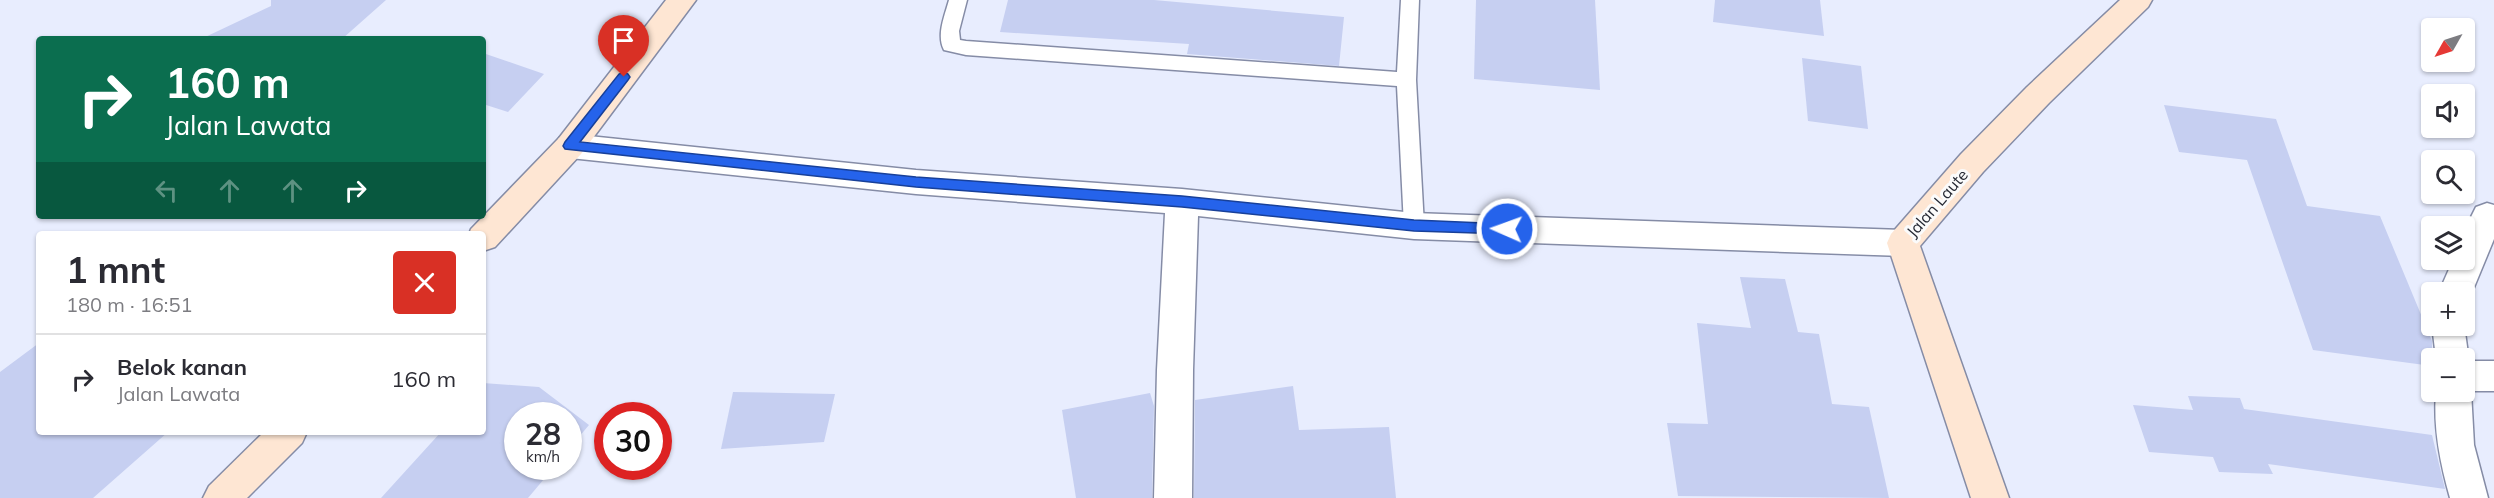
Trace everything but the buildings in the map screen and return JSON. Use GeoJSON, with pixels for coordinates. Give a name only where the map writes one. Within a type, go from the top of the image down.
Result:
{"type":"FeatureCollection","features":[{"type":"Feature","properties":{"kind":"street"},"geometry":{"type":"LineString","coordinates":[[486,235],[570,146],[682,0]]}},
{"type":"Feature","properties":{"kind":"street","name":"Jalan Laute"},"geometry":{"type":"LineString","coordinates":[[1990,498],[1903,243],[1972,163],[2130,2]]}},
{"type":"Feature","properties":{"kind":"street"},"geometry":{"type":"LineString","coordinates":[[570,146],[916,182],[1182,202],[1414,226],[1903,243]]}},
{"type":"Feature","properties":{"kind":"street"},"geometry":{"type":"LineString","coordinates":[[1173,498],[1175,370],[1182,202]]}},
{"type":"Feature","properties":{"kind":"street"},"geometry":{"type":"LineString","coordinates":[[2460,282],[2487,216]]}},
{"type":"Feature","properties":{"kind":"street"},"geometry":{"type":"LineString","coordinates":[[2475,376],[2494,376]]}},
{"type":"Feature","properties":{"kind":"street"},"geometry":{"type":"LineString","coordinates":[[2454,402],[2453,416],[2461,474],[2469,498]]}},
{"type":"Feature","properties":{"kind":"street"},"geometry":{"type":"LineString","coordinates":[[222,498],[287,435]]}},
{"type":"Feature","properties":{"kind":"lane"},"geometry":{"type":"LineString","coordinates":[[958,0],[950,32],[951,45],[966,48],[1406,80]]}},
{"type":"Feature","properties":{"kind":"lane"},"geometry":{"type":"LineString","coordinates":[[1410,0],[1406,80],[1414,226]]}},
{"type":"Feature","properties":{"kind":"route"},"geometry":{"type":"LineString","coordinates":[[624,77],[570,146],[916,182],[1182,202],[1414,226],[1507,229]]}}]}
